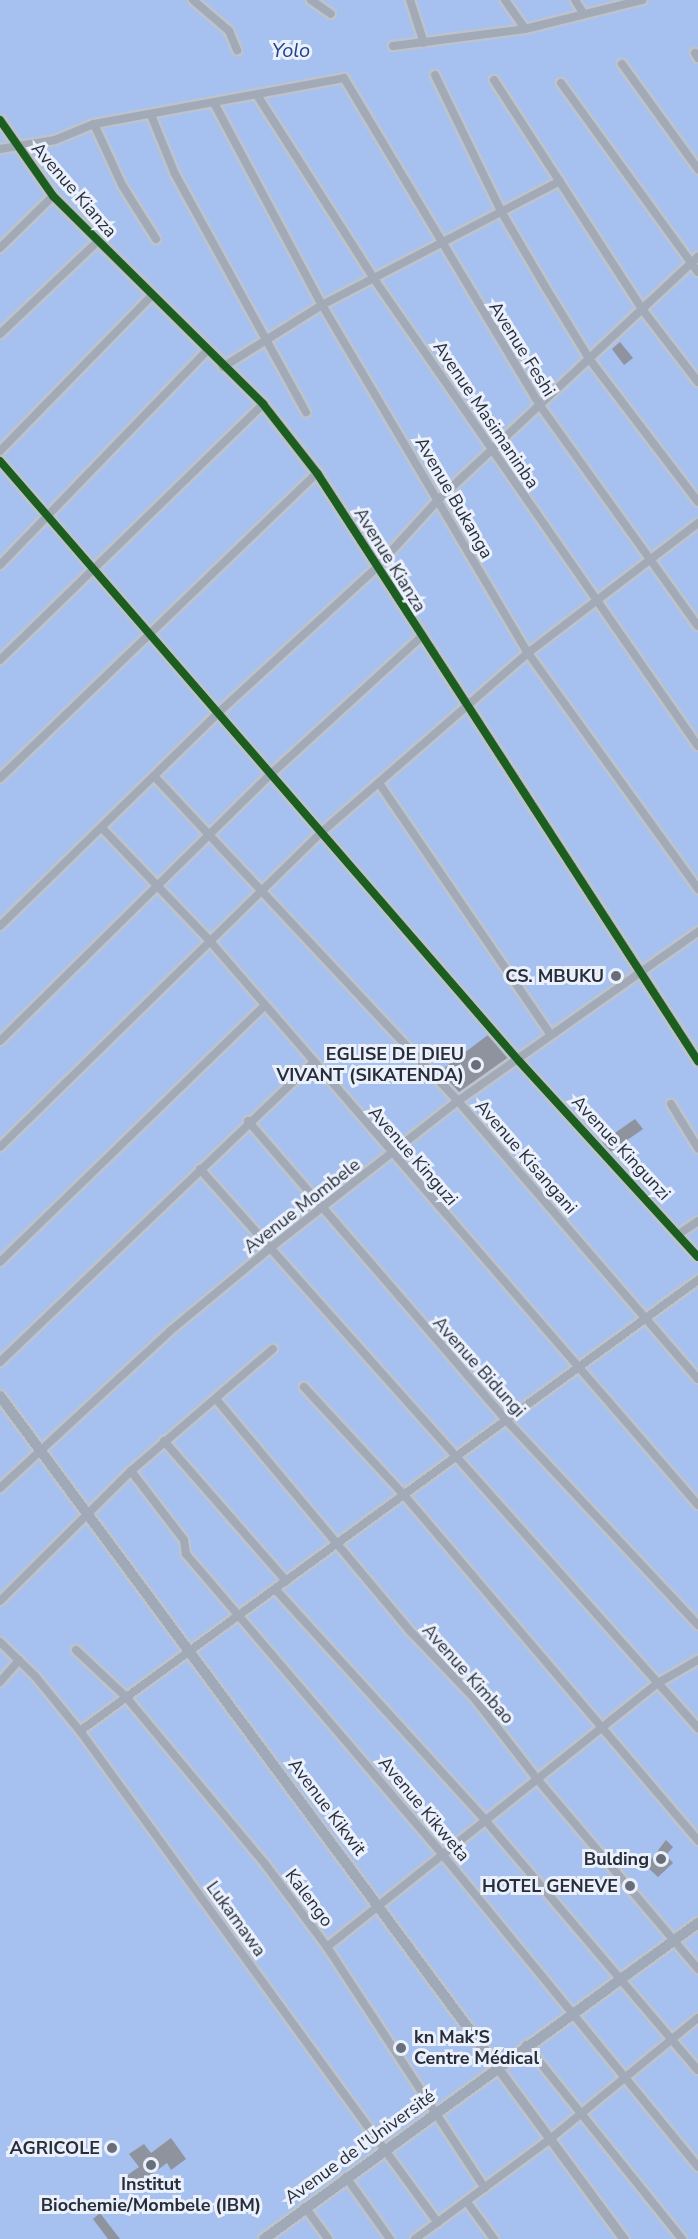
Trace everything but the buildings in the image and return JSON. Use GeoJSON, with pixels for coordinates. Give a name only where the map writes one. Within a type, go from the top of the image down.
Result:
{"type":"FeatureCollection","features":[{"type":"Feature","properties":{"kind":"main road","name":"Avenue Kikwit"},"geometry":{"type":"LineString","coordinates":[[0,1396],[380,1906],[497,2067]]}},
{"type":"Feature","properties":{"kind":"main road","name":"Avenue de l’Université"},"geometry":{"type":"LineString","coordinates":[[264,2239],[275,2235],[305,2207],[570,2013],[698,1923]]}},
{"type":"Feature","properties":{"kind":"street"},"geometry":{"type":"LineString","coordinates":[[193,0],[229,31],[237,50]]}},
{"type":"Feature","properties":{"kind":"street"},"geometry":{"type":"LineString","coordinates":[[311,0],[331,14]]}},
{"type":"Feature","properties":{"kind":"street"},"geometry":{"type":"LineString","coordinates":[[410,0],[424,43]]}},
{"type":"Feature","properties":{"kind":"street"},"geometry":{"type":"LineString","coordinates":[[505,0],[525,29]]}},
{"type":"Feature","properties":{"kind":"street"},"geometry":{"type":"LineString","coordinates":[[575,0],[583,13]]}},
{"type":"Feature","properties":{"kind":"street"},"geometry":{"type":"LineString","coordinates":[[393,46],[525,29],[642,0]]}},
{"type":"Feature","properties":{"kind":"street"},"geometry":{"type":"LineString","coordinates":[[622,64],[698,169]]}},
{"type":"Feature","properties":{"kind":"street"},"geometry":{"type":"LineString","coordinates":[[435,75],[502,213],[590,360],[698,502]]}},
{"type":"Feature","properties":{"kind":"street","name":"Avenue Feshi"},"geometry":{"type":"LineString","coordinates":[[257,95],[339,77],[349,83],[441,246],[541,407],[647,561],[698,626]]}},
{"type":"Feature","properties":{"kind":"street"},"geometry":{"type":"LineString","coordinates":[[495,80],[642,309],[698,382]]}},
{"type":"Feature","properties":{"kind":"street"},"geometry":{"type":"LineString","coordinates":[[561,83],[698,272]]}},
{"type":"Feature","properties":{"kind":"street"},"geometry":{"type":"LineString","coordinates":[[0,149],[55,140],[94,124],[257,95]]}},
{"type":"Feature","properties":{"kind":"street","name":"Avenue Masimaninba"},"geometry":{"type":"LineString","coordinates":[[257,95],[374,279],[595,602],[698,746]]}},
{"type":"Feature","properties":{"kind":"street","name":"Avenue Bukanga"},"geometry":{"type":"LineString","coordinates":[[214,103],[322,305],[528,653],[698,889]]}},
{"type":"Feature","properties":{"kind":"street"},"geometry":{"type":"LineString","coordinates":[[151,115],[175,174],[306,412]]}},
{"type":"Feature","properties":{"kind":"street","name":"Avenue Kianza"},"geometry":{"type":"LineString","coordinates":[[0,120],[14,145],[53,196],[96,243],[263,404],[316,472],[466,709],[698,1061]]}},
{"type":"Feature","properties":{"kind":"street"},"geometry":{"type":"LineString","coordinates":[[94,124],[122,185],[156,239]]}},
{"type":"Feature","properties":{"kind":"street"},"geometry":{"type":"LineString","coordinates":[[223,366],[322,305],[441,246],[560,181]]}},
{"type":"Feature","properties":{"kind":"street"},"geometry":{"type":"LineString","coordinates":[[0,248],[53,196]]}},
{"type":"Feature","properties":{"kind":"street"},"geometry":{"type":"LineString","coordinates":[[0,334],[96,243]]}},
{"type":"Feature","properties":{"kind":"street"},"geometry":{"type":"LineString","coordinates":[[0,926],[103,829],[218,713],[376,567],[438,500],[541,407],[698,257]]}},
{"type":"Feature","properties":{"kind":"street"},"geometry":{"type":"LineString","coordinates":[[0,451],[152,295]]}},
{"type":"Feature","properties":{"kind":"street"},"geometry":{"type":"LineString","coordinates":[[0,566],[207,351]]}},
{"type":"Feature","properties":{"kind":"street"},"geometry":{"type":"LineString","coordinates":[[0,660],[263,404]]}},
{"type":"Feature","properties":{"kind":"street","name":"Avenue Kingunzi"},"geometry":{"type":"LineString","coordinates":[[0,461],[50,515],[91,570],[323,831],[519,1061],[698,1257]]}},
{"type":"Feature","properties":{"kind":"street"},"geometry":{"type":"LineString","coordinates":[[0,778],[316,472]]}},
{"type":"Feature","properties":{"kind":"street"},"geometry":{"type":"LineString","coordinates":[[0,1147],[209,940],[323,831],[528,653],[698,524]]}},
{"type":"Feature","properties":{"kind":"street"},"geometry":{"type":"LineString","coordinates":[[0,1041],[271,774],[421,637]]}},
{"type":"Feature","properties":{"kind":"street","name":"Avenue Kisangani"},"geometry":{"type":"LineString","coordinates":[[154,776],[211,834],[458,1101],[698,1379]]}},
{"type":"Feature","properties":{"kind":"street"},"geometry":{"type":"LineString","coordinates":[[379,783],[551,1035]]}},
{"type":"Feature","properties":{"kind":"street","name":"Avenue Kinguzi"},"geometry":{"type":"LineString","coordinates":[[103,829],[160,885],[209,940],[312,1064],[577,1370],[698,1505]]}},
{"type":"Feature","properties":{"kind":"street","name":"Avenue Mombele"},"geometry":{"type":"LineString","coordinates":[[0,1488],[39,1449],[269,1249],[393,1155],[458,1101],[519,1061],[551,1035],[698,932]]}},
{"type":"Feature","properties":{"kind":"street"},"geometry":{"type":"LineString","coordinates":[[0,1262],[264,1006]]}},
{"type":"Feature","properties":{"kind":"street"},"geometry":{"type":"LineString","coordinates":[[0,1362],[248,1121],[312,1064]]}},
{"type":"Feature","properties":{"kind":"street"},"geometry":{"type":"LineString","coordinates":[[671,1104],[698,1148]]}},
{"type":"Feature","properties":{"kind":"street","name":"Avenue Bidungi"},"geometry":{"type":"LineString","coordinates":[[248,1121],[508,1422],[698,1624]]}},
{"type":"Feature","properties":{"kind":"street"},"geometry":{"type":"LineString","coordinates":[[200,1168],[453,1458],[698,1728]]}},
{"type":"Feature","properties":{"kind":"street"},"geometry":{"type":"LineString","coordinates":[[679,1234],[698,1221]]}},
{"type":"Feature","properties":{"kind":"street"},"geometry":{"type":"LineString","coordinates":[[80,1731],[276,1590],[453,1458],[508,1422],[698,1280]]}},
{"type":"Feature","properties":{"kind":"street"},"geometry":{"type":"LineString","coordinates":[[0,1601],[131,1470],[273,1349]]}},
{"type":"Feature","properties":{"kind":"street"},"geometry":{"type":"LineString","coordinates":[[304,1387],[404,1495],[697,1840]]}},
{"type":"Feature","properties":{"kind":"street","name":"Avenue Kimbao"},"geometry":{"type":"LineString","coordinates":[[216,1399],[411,1632],[475,1699],[537,1779],[698,1969]]}},
{"type":"Feature","properties":{"kind":"street"},"geometry":{"type":"LineString","coordinates":[[164,1441],[286,1581]]}},
{"type":"Feature","properties":{"kind":"street","name":"Avenue Kikweta"},"geometry":{"type":"LineString","coordinates":[[131,1470],[184,1540],[186,1554],[241,1615],[442,1854],[698,2167]]}},
{"type":"Feature","properties":{"kind":"street"},"geometry":{"type":"LineString","coordinates":[[276,1590],[485,1820],[622,1977],[698,2070]]}},
{"type":"Feature","properties":{"kind":"street","name":"Lukamawa"},"geometry":{"type":"LineString","coordinates":[[0,1642],[19,1660],[80,1731],[438,2223]]}},
{"type":"Feature","properties":{"kind":"street","name":"Kalengo"},"geometry":{"type":"LineString","coordinates":[[76,1650],[126,1697],[266,1864],[327,1947],[485,2188]]}},
{"type":"Feature","properties":{"kind":"street"},"geometry":{"type":"LineString","coordinates":[[0,1682],[19,1660]]}},
{"type":"Feature","properties":{"kind":"street"},"geometry":{"type":"LineString","coordinates":[[327,1947],[485,1820],[602,1730],[658,1683],[698,1660]]}},
{"type":"Feature","properties":{"kind":"street"},"geometry":{"type":"LineString","coordinates":[[415,2239],[550,2139],[698,2018]]}},
{"type":"Feature","properties":{"kind":"street"},"geometry":{"type":"LineString","coordinates":[[526,2045],[682,2239]]}},
{"type":"Feature","properties":{"kind":"street","name":"Avenue Kikwit"},"geometry":{"type":"LineString","coordinates":[[497,2067],[624,2239]]}},
{"type":"Feature","properties":{"kind":"street"},"geometry":{"type":"LineString","coordinates":[[346,2177],[390,2239]]}},
{"type":"Feature","properties":{"kind":"street"},"geometry":{"type":"LineString","coordinates":[[467,2202],[494,2239]]}},
{"type":"Feature","properties":{"kind":"street"},"geometry":{"type":"LineString","coordinates":[[305,2207],[328,2239]]}},
{"type":"Feature","properties":{"kind":"water","name":"Yolo"},"geometry":{"type":"Polygon","coordinates":[[[0,0],[698,0],[698,2239],[0,2239],[0,0]]]}},
{"type":"Feature","properties":{"kind":"cycle path"},"geometry":{"type":"LineString","coordinates":[[0,120],[53,196],[263,404],[317,473],[698,1061]]}},
{"type":"Feature","properties":{"kind":"cycle path"},"geometry":{"type":"LineString","coordinates":[[0,461],[519,1061],[698,1257]]}},
{"type":"Feature","properties":{"kind":"place","name":"CS. MBUKU"},"geometry":{"type":"Point","coordinates":[616,976]}},
{"type":"Feature","properties":{"kind":"place","name":"EGLISE DE DIEU VIVANT (SIKATENDA)"},"geometry":{"type":"Point","coordinates":[476,1065]}},
{"type":"Feature","properties":{"kind":"place","name":"Bulding"},"geometry":{"type":"Point","coordinates":[661,1859]}},
{"type":"Feature","properties":{"kind":"place","name":"HOTEL GENEVE"},"geometry":{"type":"Point","coordinates":[630,1886]}},
{"type":"Feature","properties":{"kind":"place","name":"kn Mak'S Centre Médical"},"geometry":{"type":"Point","coordinates":[401,2048]}},
{"type":"Feature","properties":{"kind":"place","name":"AGRICOLE"},"geometry":{"type":"Point","coordinates":[112,2148]}},
{"type":"Feature","properties":{"kind":"place","name":"Institut Biochemie/Mombele (IBM)"},"geometry":{"type":"Point","coordinates":[151,2165]}}]}
